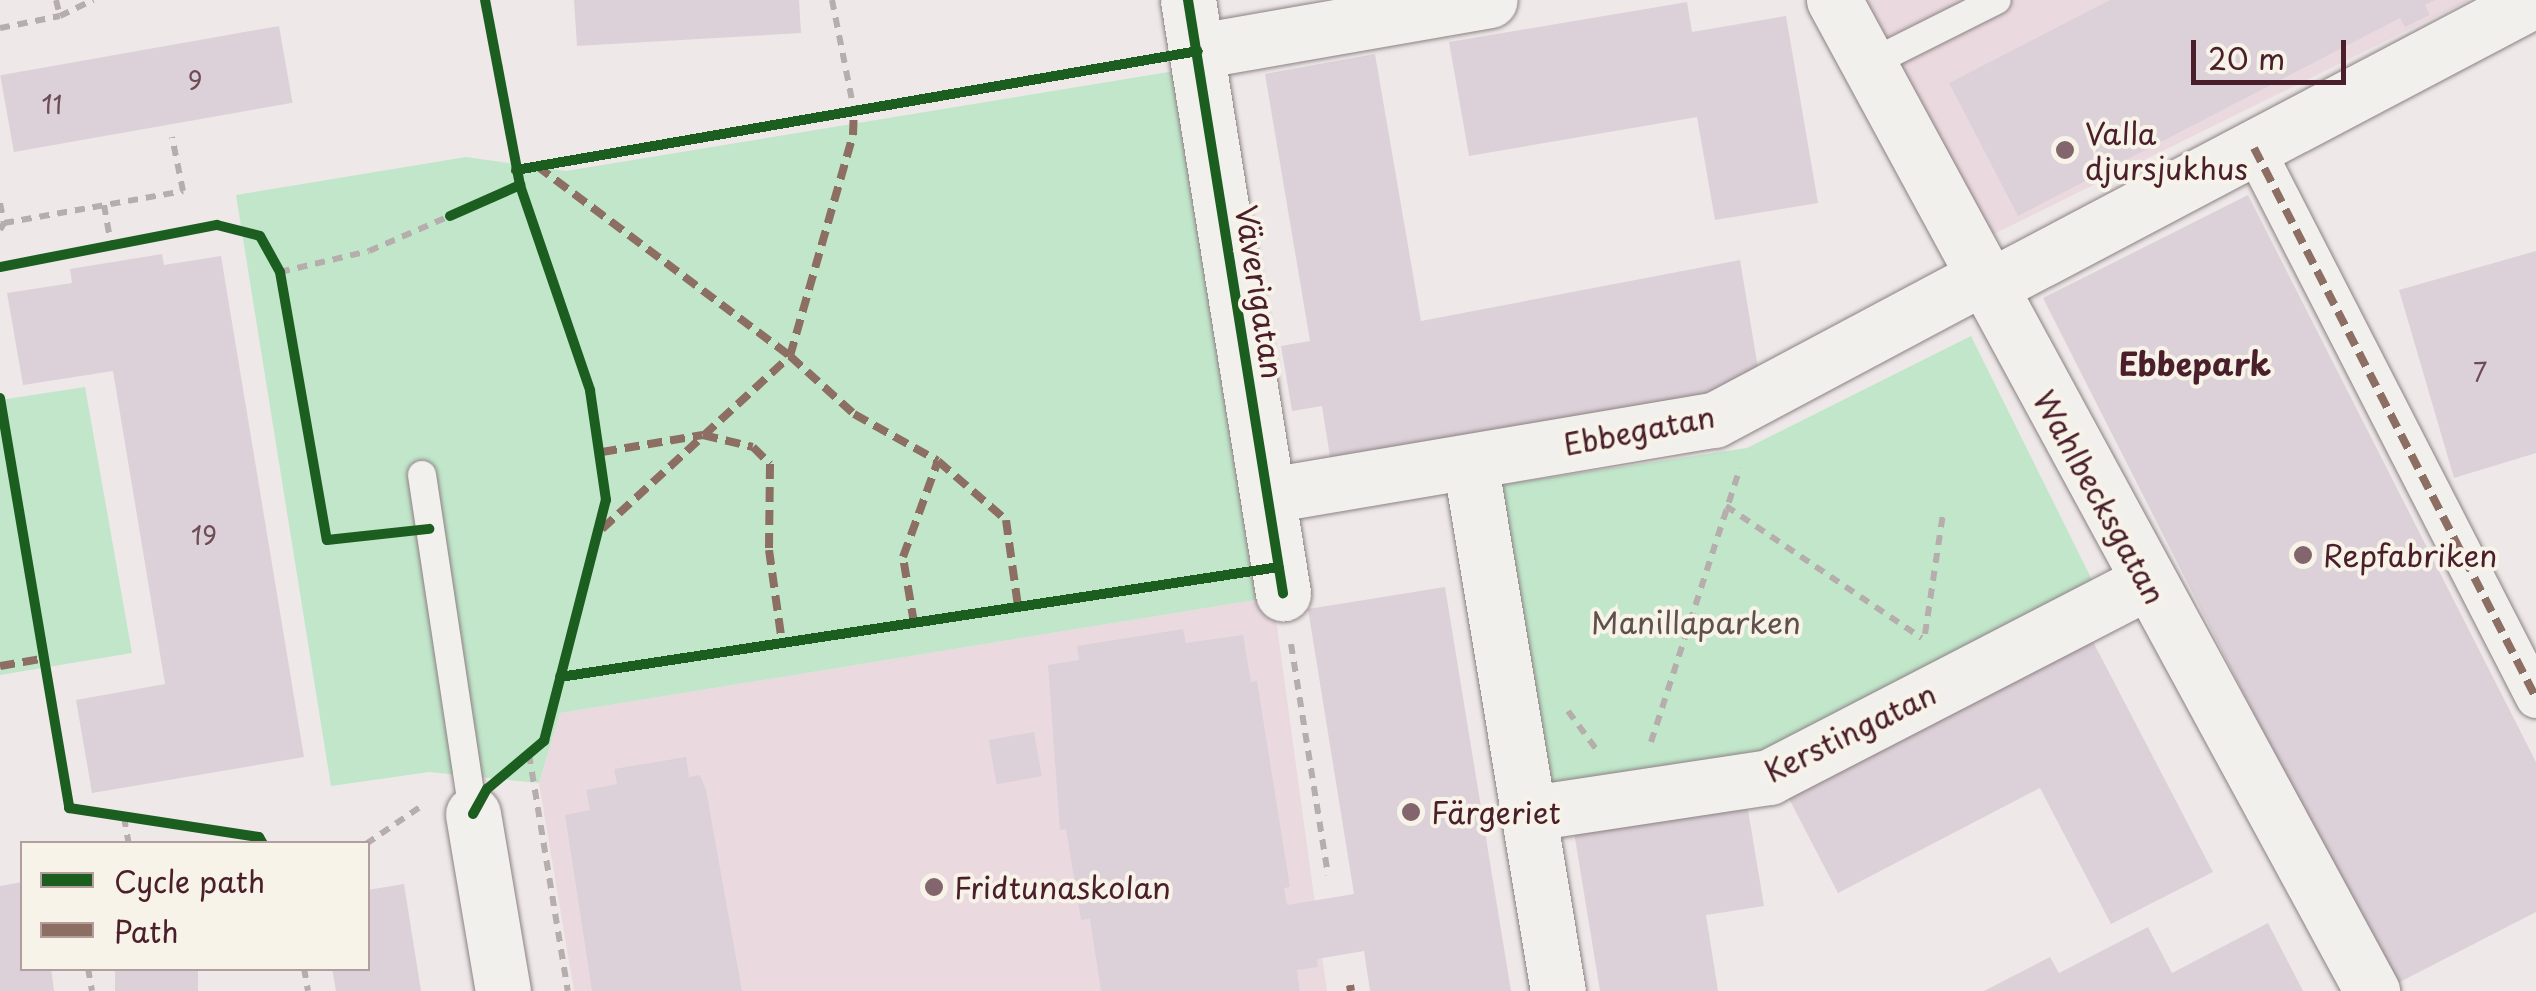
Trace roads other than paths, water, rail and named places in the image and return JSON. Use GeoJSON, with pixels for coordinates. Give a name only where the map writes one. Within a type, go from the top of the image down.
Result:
{"type":"FeatureCollection","features":[{"type":"Feature","properties":{"kind":"street"},"geometry":{"type":"LineString","coordinates":[[1193,26],[1490,0]]}},
{"type":"Feature","properties":{"kind":"street","name":"Wahlbecksgatan"},"geometry":{"type":"LineString","coordinates":[[1834,0],[1984,283],[2372,991]]}},
{"type":"Feature","properties":{"kind":"street","name":"Ebbegatan"},"geometry":{"type":"LineString","coordinates":[[1269,496],[1714,420],[2254,148],[2534,0]]}},
{"type":"Feature","properties":{"kind":"street","name":"Väverigatan"},"geometry":{"type":"LineString","coordinates":[[1193,26],[1283,592]]}},
{"type":"Feature","properties":{"kind":"street"},"geometry":{"type":"LineString","coordinates":[[2254,148],[2536,698]]}},
{"type":"Feature","properties":{"kind":"street"},"geometry":{"type":"LineString","coordinates":[[1470,462],[1558,991]]}},
{"type":"Feature","properties":{"kind":"street","name":"Kerstingatan"},"geometry":{"type":"LineString","coordinates":[[1531,813],[1769,777],[1944,657],[2147,582]]}},
{"type":"Feature","properties":{"kind":"street"},"geometry":{"type":"LineString","coordinates":[[453,806],[504,991]]}},
{"type":"Feature","properties":{"kind":"lane"},"geometry":{"type":"LineString","coordinates":[[1868,64],[1998,0]]}},
{"type":"Feature","properties":{"kind":"lane"},"geometry":{"type":"LineString","coordinates":[[422,475],[453,806]]}},
{"type":"Feature","properties":{"kind":"place","name":"Valla djursjukhus"},"geometry":{"type":"Point","coordinates":[2065,150]}},
{"type":"Feature","properties":{"kind":"place","name":"Repfabriken"},"geometry":{"type":"Point","coordinates":[2303,555]}},
{"type":"Feature","properties":{"kind":"place","name":"Färgeriet"},"geometry":{"type":"Point","coordinates":[1411,812]}},
{"type":"Feature","properties":{"kind":"place","name":"Fridtunaskolan"},"geometry":{"type":"Point","coordinates":[934,887]}},
{"type":"Feature","properties":{"kind":"district","name":"Ebbepark"},"geometry":{"type":"Point","coordinates":[2195,363]}},
{"type":"Feature","properties":{"kind":"park label","name":"Manillaparken"},"geometry":{"type":"Point","coordinates":[1696,622]}}]}
